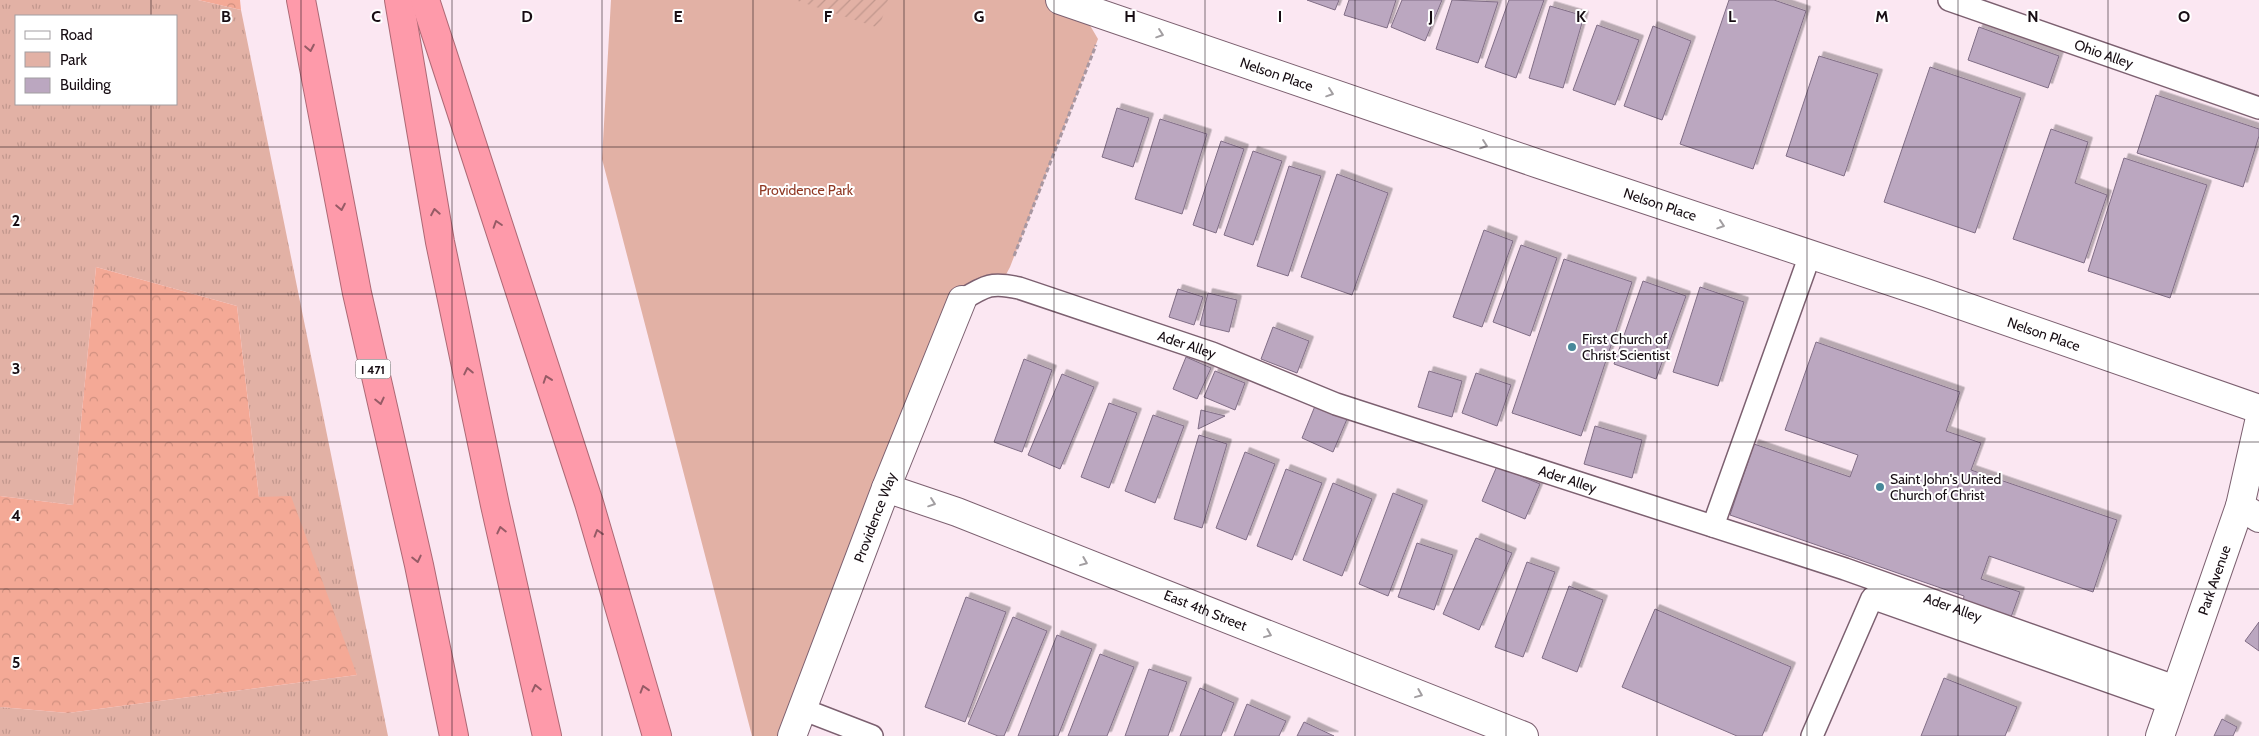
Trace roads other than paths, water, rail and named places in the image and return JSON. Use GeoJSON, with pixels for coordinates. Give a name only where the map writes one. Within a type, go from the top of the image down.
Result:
{"type":"FeatureCollection","features":[{"type":"Feature","properties":{"kind":"highway","name":"I 471"},"geometry":{"type":"LineString","coordinates":[[301,0],[357,293],[419,565],[454,736]]}},
{"type":"Feature","properties":{"kind":"highway"},"geometry":{"type":"LineString","coordinates":[[399,0],[440,242],[495,505],[547,736]]}},
{"type":"Feature","properties":{"kind":"highway"},"geometry":{"type":"LineString","coordinates":[[424,0],[589,503],[657,736]]}},
{"type":"Feature","properties":{"kind":"street","name":"Nelson Place"},"geometry":{"type":"LineString","coordinates":[[1074,2],[2259,409]]}},
{"type":"Feature","properties":{"kind":"street","name":"Providence Way"},"geometry":{"type":"LineString","coordinates":[[792,736],[886,488],[962,300]]}},
{"type":"Feature","properties":{"kind":"street","name":"Park Avenue"},"geometry":{"type":"LineString","coordinates":[[2160,736],[2249,512],[2259,422]]}},
{"type":"Feature","properties":{"kind":"street","name":"East 4th Street"},"geometry":{"type":"LineString","coordinates":[[886,488],[957,512],[1524,736]]}},
{"type":"Feature","properties":{"kind":"lane","name":"Ohio Alley"},"geometry":{"type":"LineString","coordinates":[[1949,0],[2259,108]]}},
{"type":"Feature","properties":{"kind":"lane"},"geometry":{"type":"LineString","coordinates":[[1713,526],[1810,254]]}},
{"type":"Feature","properties":{"kind":"lane","name":"Ader Alley"},"geometry":{"type":"LineString","coordinates":[[962,300],[982,287],[1001,284],[1212,353],[1336,404],[1938,601],[2175,696]]}},
{"type":"Feature","properties":{"kind":"lane"},"geometry":{"type":"LineString","coordinates":[[1812,736],[1872,598],[2175,696]]}},
{"type":"Feature","properties":{"kind":"lane"},"geometry":{"type":"LineString","coordinates":[[802,709],[872,736]]}},
{"type":"Feature","properties":{"kind":"place","name":"First Church of Christ Scientist"},"geometry":{"type":"Point","coordinates":[1572,347]}},
{"type":"Feature","properties":{"kind":"place","name":"Saint John's United Church of Christ"},"geometry":{"type":"Point","coordinates":[1880,487]}},
{"type":"Feature","properties":{"kind":"park label","name":"Providence Park"},"geometry":{"type":"Point","coordinates":[806,190]}}]}
